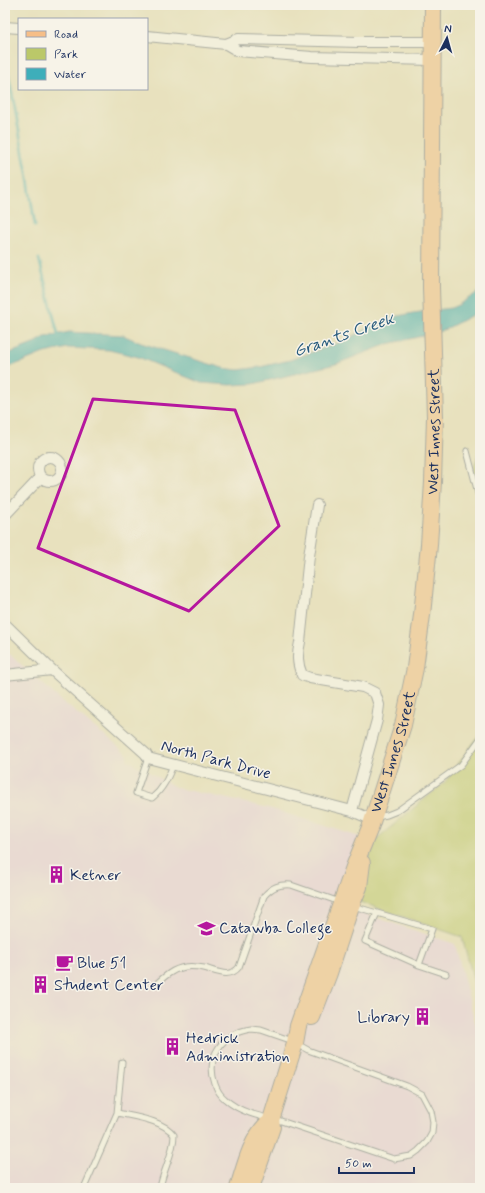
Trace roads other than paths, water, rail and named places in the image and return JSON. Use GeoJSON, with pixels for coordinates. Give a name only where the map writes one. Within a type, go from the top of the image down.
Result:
{"type":"FeatureCollection","features":[{"type":"Feature","properties":{"kind":"main road","name":"West Innes Street"},"geometry":{"type":"LineString","coordinates":[[238,1188],[250,1152],[261,1131],[271,1120],[295,1043],[308,1029],[329,973],[346,905],[360,887],[362,850],[403,725],[415,668],[429,545],[435,417],[431,287],[432,5]]}},
{"type":"Feature","properties":{"kind":"main road","name":"West Innes Street"},"geometry":{"type":"LineString","coordinates":[[251,1188],[272,1127],[271,1120]]}},
{"type":"Feature","properties":{"kind":"street"},"geometry":{"type":"LineString","coordinates":[[5,27],[18,28]]}},
{"type":"Feature","properties":{"kind":"street"},"geometry":{"type":"LineString","coordinates":[[148,36],[226,44],[238,51],[312,57],[432,60]]}},
{"type":"Feature","properties":{"kind":"street"},"geometry":{"type":"LineString","coordinates":[[226,44],[238,39],[432,42]]}},
{"type":"Feature","properties":{"kind":"street"},"geometry":{"type":"LineString","coordinates":[[360,42],[360,59]]}},
{"type":"Feature","properties":{"kind":"street"},"geometry":{"type":"LineString","coordinates":[[5,515],[41,477]]}},
{"type":"Feature","properties":{"kind":"street"},"geometry":{"type":"LineString","coordinates":[[317,504],[309,556],[300,642],[297,655],[298,665],[302,675],[310,678],[363,687],[375,693],[379,706],[377,720],[352,811]]}},
{"type":"Feature","properties":{"kind":"street","name":"North Park Drive"},"geometry":{"type":"LineString","coordinates":[[5,624],[52,670],[146,754],[148,758],[352,811],[373,819]]}},
{"type":"Feature","properties":{"kind":"street"},"geometry":{"type":"LineString","coordinates":[[5,675],[52,670]]}},
{"type":"Feature","properties":{"kind":"lane"},"geometry":{"type":"LineString","coordinates":[[467,451],[480,501]]}},
{"type":"Feature","properties":{"kind":"lane"},"geometry":{"type":"LineString","coordinates":[[373,819],[397,811],[461,765],[480,739]]}},
{"type":"Feature","properties":{"kind":"lane"},"geometry":{"type":"LineString","coordinates":[[148,758],[136,793],[152,798],[160,791],[168,778],[173,765]]}},
{"type":"Feature","properties":{"kind":"lane"},"geometry":{"type":"LineString","coordinates":[[156,984],[168,973],[186,967],[202,967],[223,974],[235,972],[239,967],[264,896],[269,890],[283,884],[291,884],[346,905],[432,929],[420,965]]}},
{"type":"Feature","properties":{"kind":"lane"},"geometry":{"type":"LineString","coordinates":[[377,913],[365,941],[420,965],[446,974]]}},
{"type":"Feature","properties":{"kind":"lane"},"geometry":{"type":"LineString","coordinates":[[242,1030],[261,1030],[295,1043],[308,1050],[407,1086],[422,1094],[431,1111],[434,1122],[432,1133],[427,1142],[418,1151],[411,1156],[394,1159],[281,1121],[271,1120],[254,1115],[231,1104],[223,1098],[214,1080],[212,1063],[216,1051],[222,1043],[242,1030]]}},
{"type":"Feature","properties":{"kind":"lane"},"geometry":{"type":"LineString","coordinates":[[84,1188],[117,1112],[122,1062]]}},
{"type":"Feature","properties":{"kind":"lane"},"geometry":{"type":"LineString","coordinates":[[117,1112],[146,1119],[170,1129],[174,1135],[173,1146],[162,1176],[160,1188]]}},
{"type":"Feature","properties":{"kind":"water"},"geometry":{"type":"Polygon","coordinates":[[[480,291],[480,311],[446,329],[388,344],[336,364],[253,384],[230,385],[201,383],[138,357],[109,350],[68,348],[44,353],[5,369],[5,355],[33,344],[45,337],[69,332],[123,335],[141,343],[223,368],[238,370],[260,367],[290,360],[344,341],[371,326],[398,316],[451,308],[480,291]]]}},
{"type":"Feature","properties":{"kind":"waterway"},"geometry":{"type":"LineString","coordinates":[[5,44],[6,61],[28,179],[35,226]]}},
{"type":"Feature","properties":{"kind":"waterway"},"geometry":{"type":"LineString","coordinates":[[39,259],[59,338]]}},
{"type":"Feature","properties":{"kind":"place","name":"Ketner"},"geometry":{"type":"Point","coordinates":[57,875]}},
{"type":"Feature","properties":{"kind":"place","name":"Catawba College"},"geometry":{"type":"Point","coordinates":[206,928]}},
{"type":"Feature","properties":{"kind":"place","name":"Blue 51"},"geometry":{"type":"Point","coordinates":[64,963]}},
{"type":"Feature","properties":{"kind":"place","name":"Student Center"},"geometry":{"type":"Point","coordinates":[41,985]}},
{"type":"Feature","properties":{"kind":"place","name":"Library"},"geometry":{"type":"Point","coordinates":[423,1017]}},
{"type":"Feature","properties":{"kind":"place","name":"Hedrick Administration"},"geometry":{"type":"Point","coordinates":[173,1047]}},
{"type":"Feature","properties":{"kind":"water label","name":"Grants Creek"},"geometry":{"type":"Point","coordinates":[344,335]}}]}
